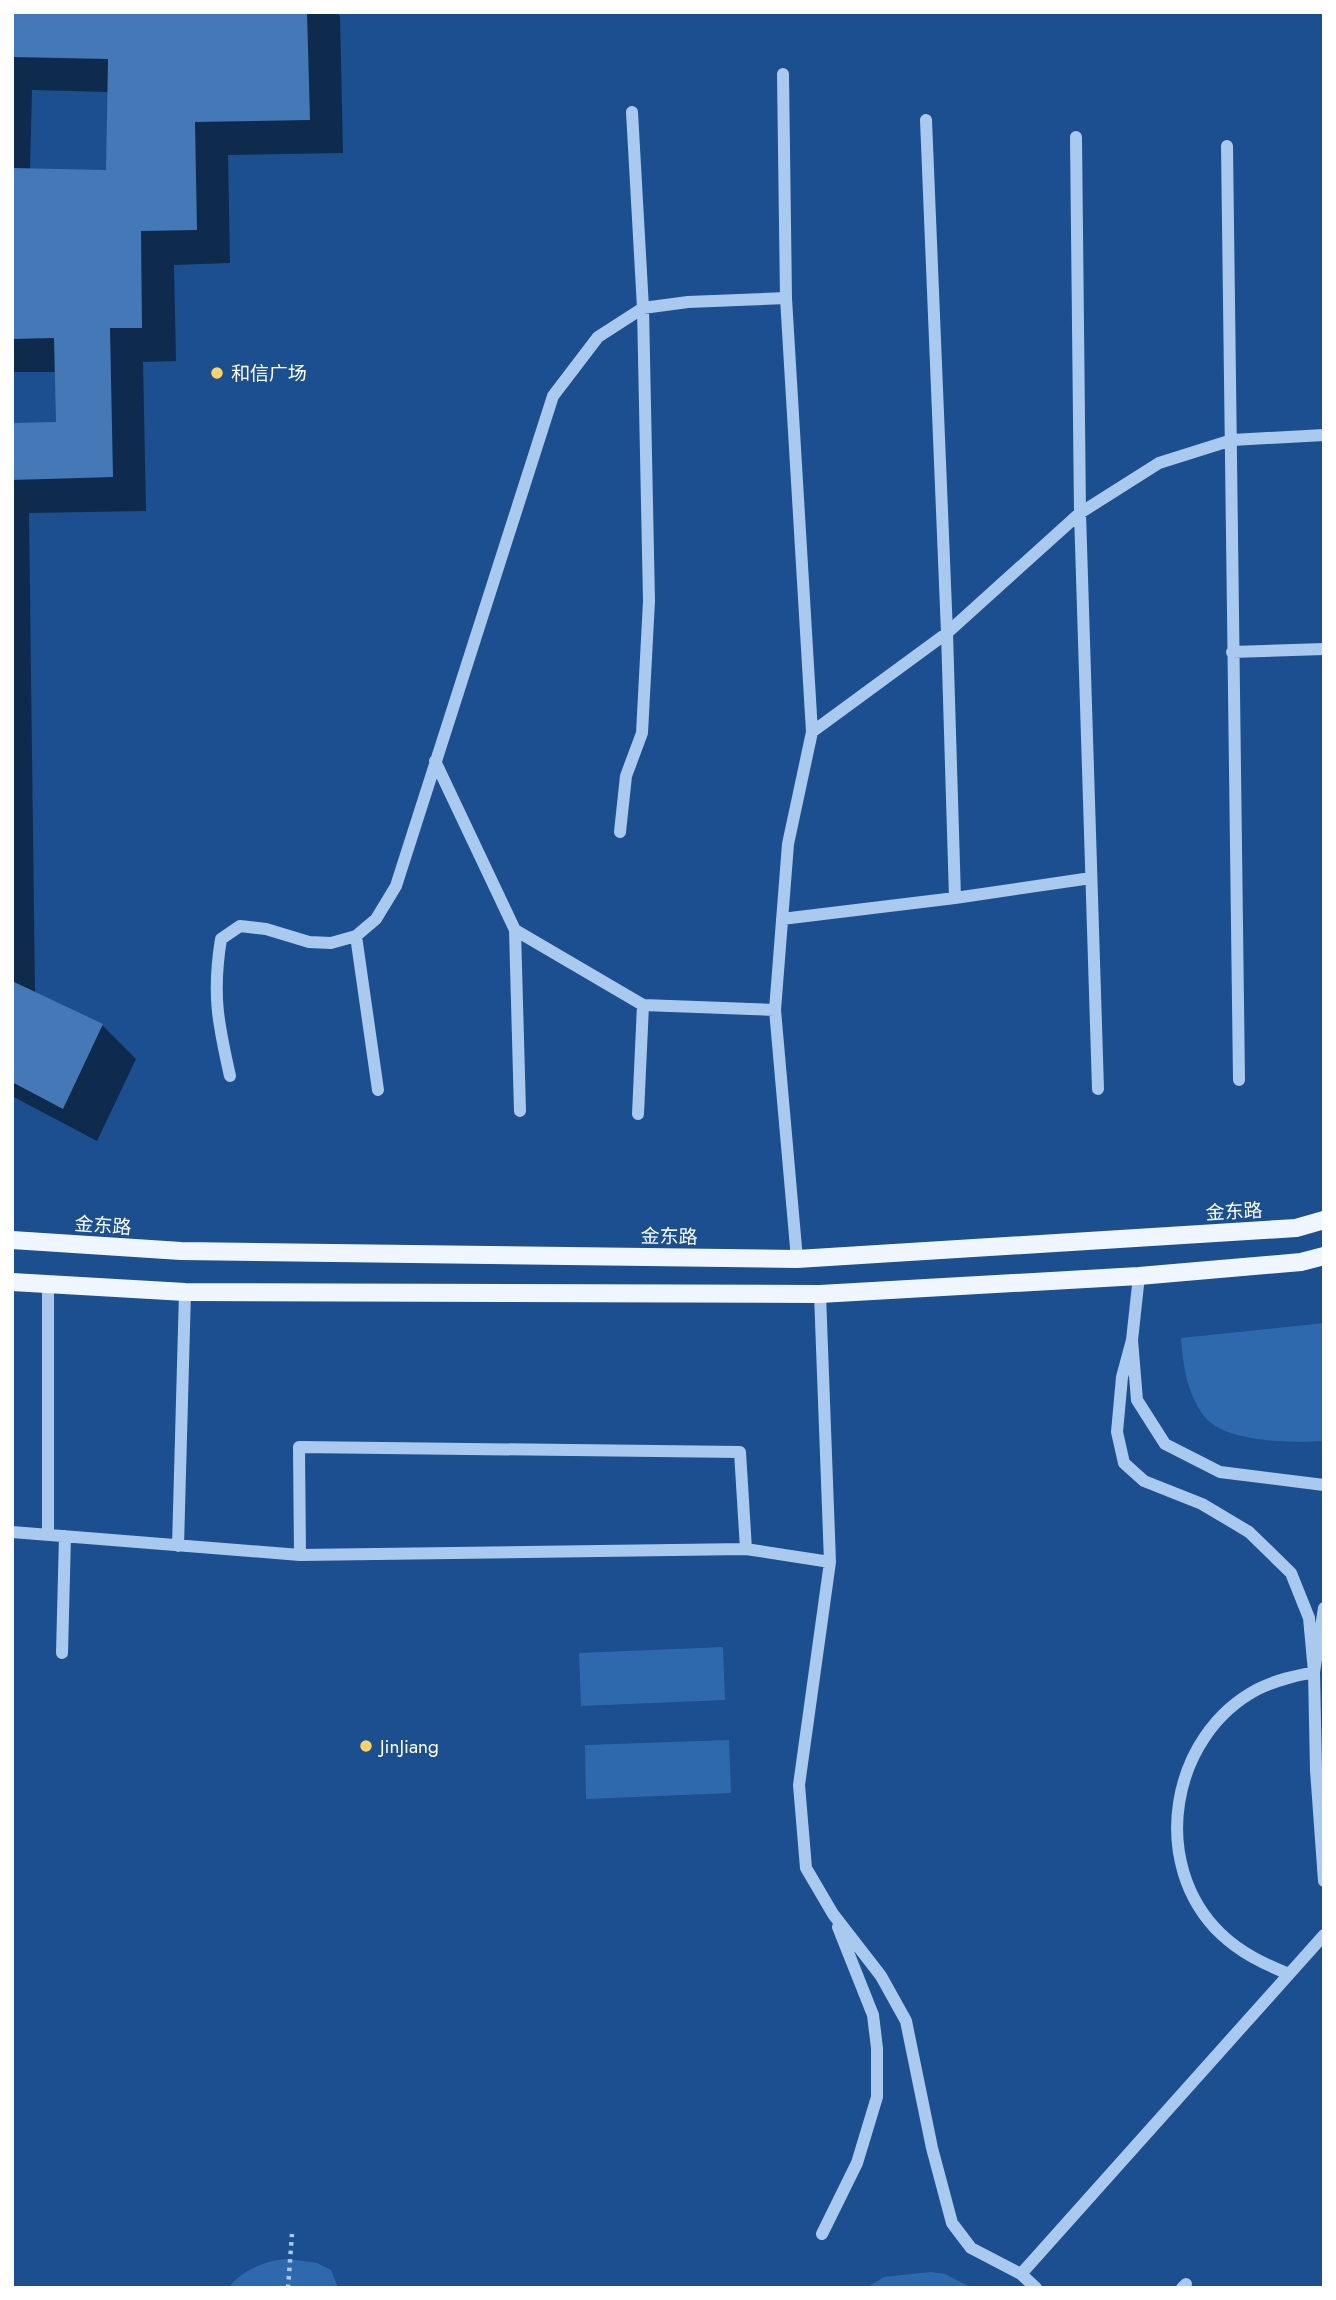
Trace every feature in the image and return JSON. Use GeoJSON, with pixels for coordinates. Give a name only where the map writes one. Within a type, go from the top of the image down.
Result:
{"type":"FeatureCollection","features":[{"type":"Feature","properties":{"kind":"main road","name":"金东路"},"geometry":{"type":"LineString","coordinates":[[12,1240],[181,1251],[797,1259],[1297,1228],[1324,1220]]}},
{"type":"Feature","properties":{"kind":"main road"},"geometry":{"type":"LineString","coordinates":[[12,1282],[185,1292],[820,1294],[1139,1276],[1301,1262],[1324,1256]]}},
{"type":"Feature","properties":{"kind":"street"},"geometry":{"type":"LineString","coordinates":[[782,74],[786,298],[812,732],[788,844],[775,1010],[797,1259]]}},
{"type":"Feature","properties":{"kind":"street"},"geometry":{"type":"LineString","coordinates":[[620,832],[626,776],[642,733],[649,601],[643,308],[632,113]]}},
{"type":"Feature","properties":{"kind":"street"},"geometry":{"type":"LineString","coordinates":[[926,120],[956,898]]}},
{"type":"Feature","properties":{"kind":"street"},"geometry":{"type":"LineString","coordinates":[[1076,137],[1080,513],[1098,1089]]}},
{"type":"Feature","properties":{"kind":"street"},"geometry":{"type":"LineString","coordinates":[[1227,146],[1239,1080]]}},
{"type":"Feature","properties":{"kind":"street"},"geometry":{"type":"LineString","coordinates":[[230,1076],[217,1020],[215,974],[221,939],[240,926],[266,929],[309,942],[331,943],[356,936],[376,919],[396,887],[553,396],[598,337],[643,308],[688,302],[786,298]]}},
{"type":"Feature","properties":{"kind":"street"},"geometry":{"type":"LineString","coordinates":[[812,732],[947,633],[1080,513],[1159,463],[1232,440],[1324,435]]}},
{"type":"Feature","properties":{"kind":"street"},"geometry":{"type":"LineString","coordinates":[[1232,652],[1324,649]]}},
{"type":"Feature","properties":{"kind":"street"},"geometry":{"type":"LineString","coordinates":[[435,761],[515,930],[520,1111]]}},
{"type":"Feature","properties":{"kind":"street"},"geometry":{"type":"LineString","coordinates":[[782,919],[1091,878]]}},
{"type":"Feature","properties":{"kind":"street"},"geometry":{"type":"LineString","coordinates":[[515,930],[643,1004],[775,1010]]}},
{"type":"Feature","properties":{"kind":"street"},"geometry":{"type":"LineString","coordinates":[[356,936],[378,1090]]}},
{"type":"Feature","properties":{"kind":"street"},"geometry":{"type":"LineString","coordinates":[[638,1114],[643,1004]]}},
{"type":"Feature","properties":{"kind":"street"},"geometry":{"type":"LineString","coordinates":[[1139,1276],[1132,1340],[1122,1377],[1117,1432],[1124,1463],[1144,1481],[1202,1504],[1250,1532],[1291,1573],[1309,1618],[1324,1881]]}},
{"type":"Feature","properties":{"kind":"street"},"geometry":{"type":"LineString","coordinates":[[48,1284],[48,1534]]}},
{"type":"Feature","properties":{"kind":"street"},"geometry":{"type":"LineString","coordinates":[[178,1546],[185,1292]]}},
{"type":"Feature","properties":{"kind":"street"},"geometry":{"type":"LineString","coordinates":[[820,1294],[830,1562],[799,1785],[806,1868],[832,1914],[873,2015],[877,2048],[877,2097],[857,2163],[822,2234]]}},
{"type":"Feature","properties":{"kind":"street"},"geometry":{"type":"LineString","coordinates":[[1132,1340],[1137,1400],[1165,1444],[1220,1472],[1324,1485]]}},
{"type":"Feature","properties":{"kind":"street"},"geometry":{"type":"LineString","coordinates":[[300,1555],[299,1447],[740,1452],[746,1549]]}},
{"type":"Feature","properties":{"kind":"street"},"geometry":{"type":"LineString","coordinates":[[12,1532],[300,1555],[746,1549],[830,1562]]}},
{"type":"Feature","properties":{"kind":"street"},"geometry":{"type":"LineString","coordinates":[[62,1653],[65,1536]]}},
{"type":"Feature","properties":{"kind":"street"},"geometry":{"type":"LineString","coordinates":[[1314,1672],[1324,1608]]}},
{"type":"Feature","properties":{"kind":"street"},"geometry":{"type":"LineString","coordinates":[[1289,1973],[1240,1951],[1219,1933],[1203,1911],[1189,1887],[1180,1862],[1178,1805],[1184,1777],[1196,1750],[1212,1726],[1233,1705],[1258,1689],[1285,1678],[1314,1672]]}},
{"type":"Feature","properties":{"kind":"street"},"geometry":{"type":"LineString","coordinates":[[832,1914],[881,1976],[906,2021],[932,2148],[952,2223],[971,2248],[1021,2274],[1036,2288]]}},
{"type":"Feature","properties":{"kind":"street"},"geometry":{"type":"LineString","coordinates":[[1021,2274],[1324,1935]]}},
{"type":"Feature","properties":{"kind":"path"},"geometry":{"type":"LineString","coordinates":[[288,2288],[292,2234]]}},
{"type":"Feature","properties":{"kind":"shaded area"},"geometry":{"type":"Polygon","coordinates":[[[1324,1323],[1324,1441],[1278,1441],[1243,1436],[1227,1432],[1204,1416],[1187,1379],[1181,1338],[1324,1323]]]}},
{"type":"Feature","properties":{"kind":"shaded area"},"geometry":{"type":"Polygon","coordinates":[[[723,1647],[725,1700],[581,1706],[579,1653],[723,1647]]]}},
{"type":"Feature","properties":{"kind":"shaded area"},"geometry":{"type":"Polygon","coordinates":[[[729,1740],[731,1793],[586,1799],[585,1745],[729,1740]]]}},
{"type":"Feature","properties":{"kind":"shaded area"},"geometry":{"type":"Polygon","coordinates":[[[288,2259],[317,2263],[331,2270],[338,2288],[228,2288],[240,2276],[255,2267],[288,2259]]]}},
{"type":"Feature","properties":{"kind":"shaded area"},"geometry":{"type":"Polygon","coordinates":[[[930,2272],[945,2274],[972,2288],[866,2288],[884,2277],[930,2272]]]}},
{"type":"Feature","properties":{"kind":"building"},"geometry":{"type":"Polygon","coordinates":[[[12,12],[307,12],[310,120],[195,122],[197,230],[141,231],[142,328],[110,328],[113,477],[12,480],[12,423],[56,422],[54,338],[12,339],[12,168],[106,170],[108,59],[12,57],[12,12]]]}},
{"type":"Feature","properties":{"kind":"building"},"geometry":{"type":"Polygon","coordinates":[[[12,981],[103,1024],[63,1109],[12,1082],[12,981]]]}},
{"type":"Feature","properties":{"kind":"place","name":"和信广场"},"geometry":{"type":"Point","coordinates":[217,373]}},
{"type":"Feature","properties":{"kind":"place","name":"JinJiang"},"geometry":{"type":"Point","coordinates":[366,1746]}}]}
